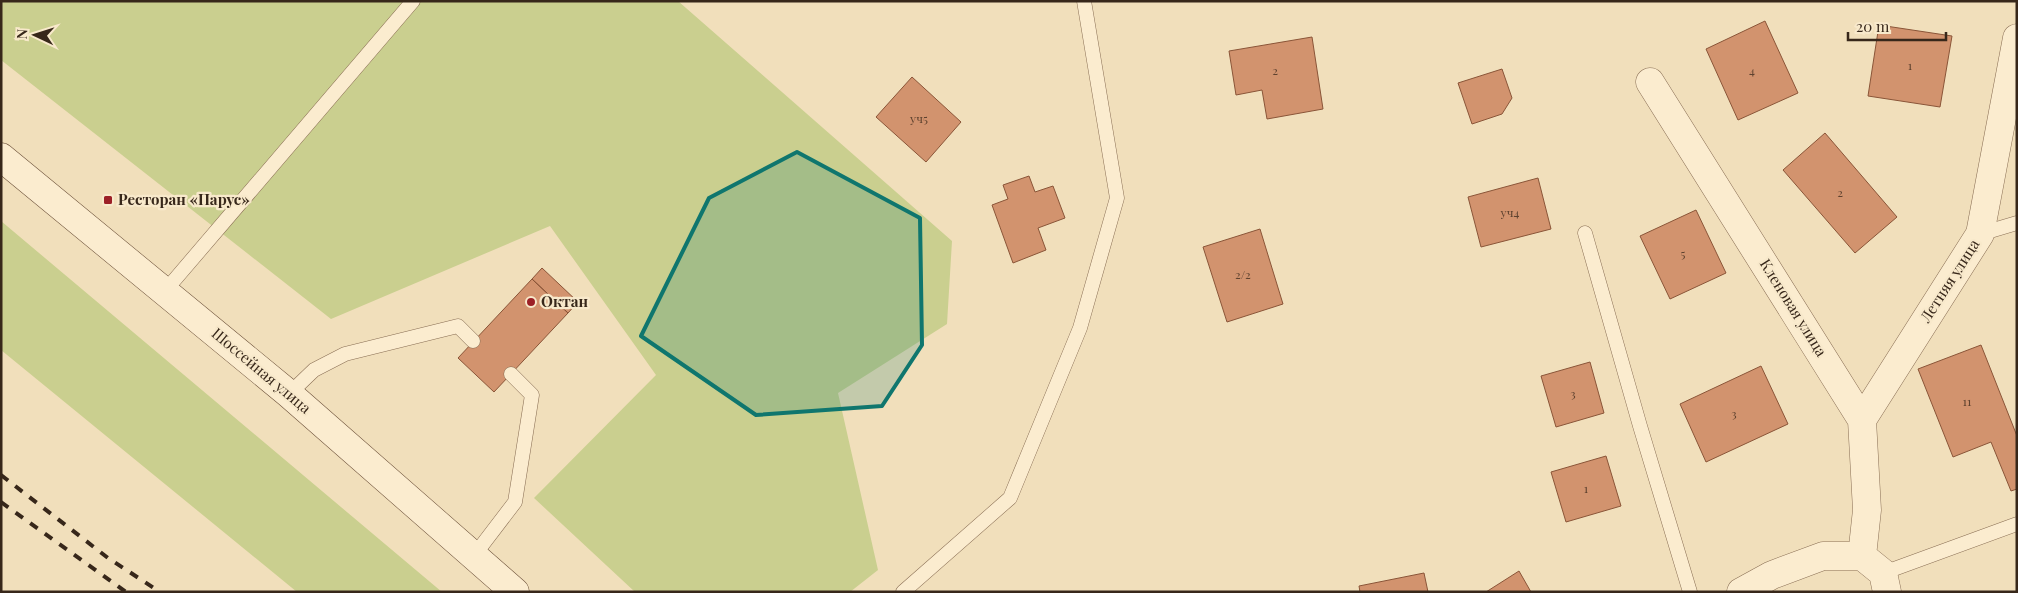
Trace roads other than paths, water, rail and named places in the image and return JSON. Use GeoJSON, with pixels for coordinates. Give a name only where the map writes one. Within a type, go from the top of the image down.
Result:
{"type":"FeatureCollection","features":[{"type":"Feature","properties":{"kind":"street","name":"Летняя улица"},"geometry":{"type":"LineString","coordinates":[[1862,420],[1980,234],[2017,38]]}},
{"type":"Feature","properties":{"kind":"street","name":"Кленовая улица"},"geometry":{"type":"LineString","coordinates":[[1650,82],[1862,420],[1867,510],[1862,556]]}},
{"type":"Feature","properties":{"kind":"street","name":"Шоссейная улица"},"geometry":{"type":"LineString","coordinates":[[1,157],[289,394],[515,592]]}},
{"type":"Feature","properties":{"kind":"street"},"geometry":{"type":"LineString","coordinates":[[1741,592],[1772,575],[1823,556],[1862,556],[1885,583]]}},
{"type":"Feature","properties":{"kind":"lane"},"geometry":{"type":"LineString","coordinates":[[166,291],[412,1]]}},
{"type":"Feature","properties":{"kind":"lane"},"geometry":{"type":"LineString","coordinates":[[903,592],[1010,498],[1080,328],[1117,198],[1084,1]]}},
{"type":"Feature","properties":{"kind":"lane"},"geometry":{"type":"LineString","coordinates":[[1980,234],[2017,223]]}},
{"type":"Feature","properties":{"kind":"lane"},"geometry":{"type":"LineString","coordinates":[[1585,233],[1690,592]]}},
{"type":"Feature","properties":{"kind":"lane"},"geometry":{"type":"LineString","coordinates":[[289,394],[314,370],[345,354],[458,326],[473,341]]}},
{"type":"Feature","properties":{"kind":"lane"},"geometry":{"type":"LineString","coordinates":[[473,556],[514,502],[532,395],[510,374]]}},
{"type":"Feature","properties":{"kind":"lane"},"geometry":{"type":"LineString","coordinates":[[1885,583],[2017,524]]}},
{"type":"Feature","properties":{"kind":"railway"},"geometry":{"type":"LineString","coordinates":[[1,475],[108,558],[160,592]]}},
{"type":"Feature","properties":{"kind":"railway"},"geometry":{"type":"LineString","coordinates":[[1,502],[126,592]]}},
{"type":"Feature","properties":{"kind":"place","name":"Ресторан «Парус»"},"geometry":{"type":"Point","coordinates":[108,200]}},
{"type":"Feature","properties":{"kind":"place","name":"Октан"},"geometry":{"type":"Point","coordinates":[531,302]}}]}
